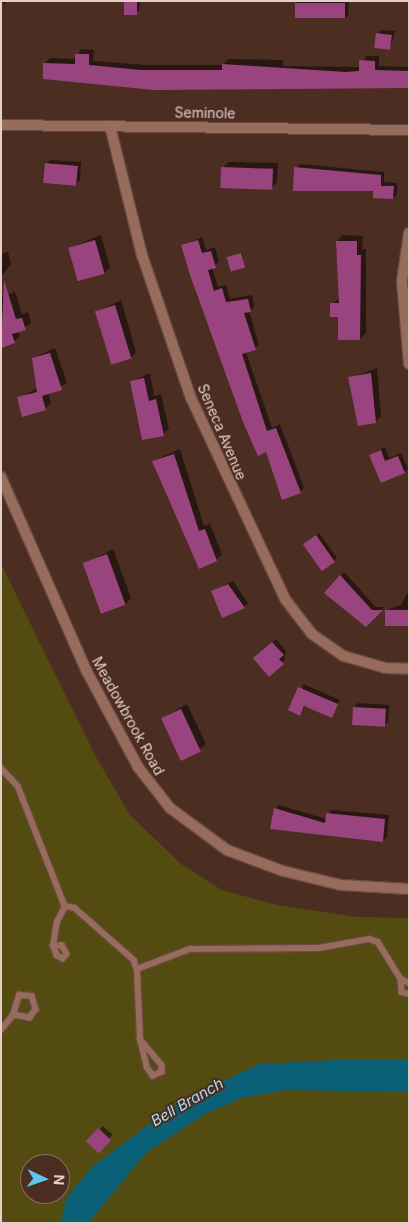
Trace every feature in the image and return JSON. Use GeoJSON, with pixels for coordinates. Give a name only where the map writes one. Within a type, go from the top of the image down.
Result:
{"type":"FeatureCollection","features":[{"type":"Feature","properties":{"kind":"street","name":"Seminole"},"geometry":{"type":"LineString","coordinates":[[1,125],[409,130]]}},
{"type":"Feature","properties":{"kind":"street","name":"Seneca Avenue"},"geometry":{"type":"LineString","coordinates":[[110,126],[142,255],[185,381],[217,459],[285,599],[312,634],[344,656],[377,666],[409,668]]}},
{"type":"Feature","properties":{"kind":"street"},"geometry":{"type":"LineString","coordinates":[[409,233],[402,290],[409,364]]}},
{"type":"Feature","properties":{"kind":"street","name":"Meadowbrook Road"},"geometry":{"type":"LineString","coordinates":[[1,477],[86,670],[138,767],[170,808],[203,836],[273,868],[341,885],[409,889]]}},
{"type":"Feature","properties":{"kind":"lane"},"geometry":{"type":"LineString","coordinates":[[1,768],[18,786],[65,906],[57,922],[53,946]]}},
{"type":"Feature","properties":{"kind":"lane"},"geometry":{"type":"LineString","coordinates":[[65,906],[75,908],[134,960],[137,969],[140,1039],[147,1068],[153,1076],[162,1072],[162,1065],[140,1039]]}},
{"type":"Feature","properties":{"kind":"lane"},"geometry":{"type":"LineString","coordinates":[[137,969],[190,949],[319,948],[369,939],[378,942],[402,979],[409,983]]}},
{"type":"Feature","properties":{"kind":"lane"},"geometry":{"type":"LineString","coordinates":[[402,979],[402,992],[409,994]]}},
{"type":"Feature","properties":{"kind":"lane"},"geometry":{"type":"LineString","coordinates":[[1,1030],[13,1015],[18,995],[32,996],[36,1008],[30,1018],[13,1015]]}},
{"type":"Feature","properties":{"kind":"shaded area"},"geometry":{"type":"Polygon","coordinates":[[[1,564],[96,757],[130,815],[181,864],[222,890],[277,905],[357,917],[409,918],[409,1223],[1,1223],[1,564]]]}},
{"type":"Feature","properties":{"kind":"water","name":"Bell Branch"},"geometry":{"type":"Polygon","coordinates":[[[356,1059],[409,1060],[409,1092],[286,1090],[241,1098],[203,1115],[146,1153],[88,1223],[60,1223],[65,1204],[70,1204],[70,1193],[93,1166],[178,1103],[259,1064],[356,1059]]]}},
{"type":"Feature","properties":{"kind":"building"},"geometry":{"type":"Polygon","coordinates":[[[124,1],[137,1],[137,15],[124,15],[124,1]]]}},
{"type":"Feature","properties":{"kind":"building"},"geometry":{"type":"Polygon","coordinates":[[[295,3],[345,3],[345,18],[295,18],[295,3]]]}},
{"type":"Feature","properties":{"kind":"building"},"geometry":{"type":"Polygon","coordinates":[[[376,33],[392,35],[390,50],[374,48],[376,33]]]}},
{"type":"Feature","properties":{"kind":"building"},"geometry":{"type":"Polygon","coordinates":[[[75,54],[89,54],[89,65],[141,70],[222,70],[222,64],[345,72],[359,71],[359,60],[375,61],[375,70],[409,71],[409,88],[154,90],[43,79],[43,63],[75,64],[75,54]]]}},
{"type":"Feature","properties":{"kind":"building"},"geometry":{"type":"Polygon","coordinates":[[[45,163],[78,166],[76,186],[43,183],[45,163]]]}},
{"type":"Feature","properties":{"kind":"building"},"geometry":{"type":"Polygon","coordinates":[[[221,167],[273,169],[272,190],[220,188],[221,167]]]}},
{"type":"Feature","properties":{"kind":"building"},"geometry":{"type":"Polygon","coordinates":[[[294,167],[381,175],[381,186],[394,186],[393,199],[373,198],[373,191],[293,191],[294,167]]]}},
{"type":"Feature","properties":{"kind":"building"},"geometry":{"type":"Polygon","coordinates":[[[95,240],[105,274],[78,281],[68,248],[95,240]]]}},
{"type":"Feature","properties":{"kind":"building"},"geometry":{"type":"Polygon","coordinates":[[[198,240],[202,253],[211,251],[216,268],[208,270],[214,291],[222,288],[226,302],[248,299],[251,312],[244,313],[256,350],[242,354],[267,431],[276,428],[301,493],[282,500],[266,452],[258,456],[243,422],[190,275],[181,245],[198,240]]]}},
{"type":"Feature","properties":{"kind":"building"},"geometry":{"type":"Polygon","coordinates":[[[336,241],[357,241],[357,255],[361,255],[360,340],[338,340],[338,317],[330,317],[330,303],[339,303],[336,241]]]}},
{"type":"Feature","properties":{"kind":"building"},"geometry":{"type":"Polygon","coordinates":[[[241,253],[245,267],[231,272],[227,257],[241,253]]]}},
{"type":"Feature","properties":{"kind":"building"},"geometry":{"type":"Polygon","coordinates":[[[4,280],[16,319],[22,318],[26,330],[12,334],[15,343],[1,348],[4,280]]]}},
{"type":"Feature","properties":{"kind":"building"},"geometry":{"type":"Polygon","coordinates":[[[115,305],[131,359],[111,365],[95,311],[115,305]]]}},
{"type":"Feature","properties":{"kind":"building"},"geometry":{"type":"Polygon","coordinates":[[[50,353],[62,390],[42,396],[46,410],[22,417],[17,397],[37,392],[32,358],[50,353]]]}},
{"type":"Feature","properties":{"kind":"building"},"geometry":{"type":"Polygon","coordinates":[[[371,373],[376,423],[358,426],[348,377],[371,373]]]}},
{"type":"Feature","properties":{"kind":"building"},"geometry":{"type":"Polygon","coordinates":[[[144,378],[149,401],[156,399],[164,436],[142,440],[130,381],[144,378]]]}},
{"type":"Feature","properties":{"kind":"building"},"geometry":{"type":"Polygon","coordinates":[[[381,450],[385,461],[398,456],[405,473],[381,483],[369,455],[381,450]]]}},
{"type":"Feature","properties":{"kind":"building"},"geometry":{"type":"Polygon","coordinates":[[[174,454],[199,531],[205,529],[217,561],[199,569],[152,461],[174,454]]]}},
{"type":"Feature","properties":{"kind":"building"},"geometry":{"type":"Polygon","coordinates":[[[316,535],[335,562],[322,571],[303,544],[316,535]]]}},
{"type":"Feature","properties":{"kind":"building"},"geometry":{"type":"Polygon","coordinates":[[[107,554],[125,605],[101,614],[83,563],[107,554]]]}},
{"type":"Feature","properties":{"kind":"building"},"geometry":{"type":"Polygon","coordinates":[[[340,575],[372,610],[383,610],[366,627],[324,593],[340,575]]]}},
{"type":"Feature","properties":{"kind":"building"},"geometry":{"type":"Polygon","coordinates":[[[228,584],[245,608],[222,618],[211,591],[228,584]]]}},
{"type":"Feature","properties":{"kind":"building"},"geometry":{"type":"Polygon","coordinates":[[[385,610],[409,610],[409,626],[385,626],[385,610]]]}},
{"type":"Feature","properties":{"kind":"building"},"geometry":{"type":"Polygon","coordinates":[[[272,642],[284,655],[279,659],[284,664],[269,677],[253,658],[272,642]]]}},
{"type":"Feature","properties":{"kind":"building"},"geometry":{"type":"Polygon","coordinates":[[[298,687],[338,704],[332,718],[304,706],[300,716],[288,710],[298,687]]]}},
{"type":"Feature","properties":{"kind":"building"},"geometry":{"type":"Polygon","coordinates":[[[353,707],[386,709],[385,727],[352,725],[353,707]]]}},
{"type":"Feature","properties":{"kind":"building"},"geometry":{"type":"Polygon","coordinates":[[[181,709],[201,752],[181,761],[161,718],[181,709]]]}},
{"type":"Feature","properties":{"kind":"building"},"geometry":{"type":"Polygon","coordinates":[[[274,808],[325,823],[326,813],[385,819],[383,842],[270,829],[274,808]]]}},
{"type":"Feature","properties":{"kind":"building"},"geometry":{"type":"Polygon","coordinates":[[[98,1128],[111,1140],[99,1153],[86,1141],[98,1128]]]}}]}
